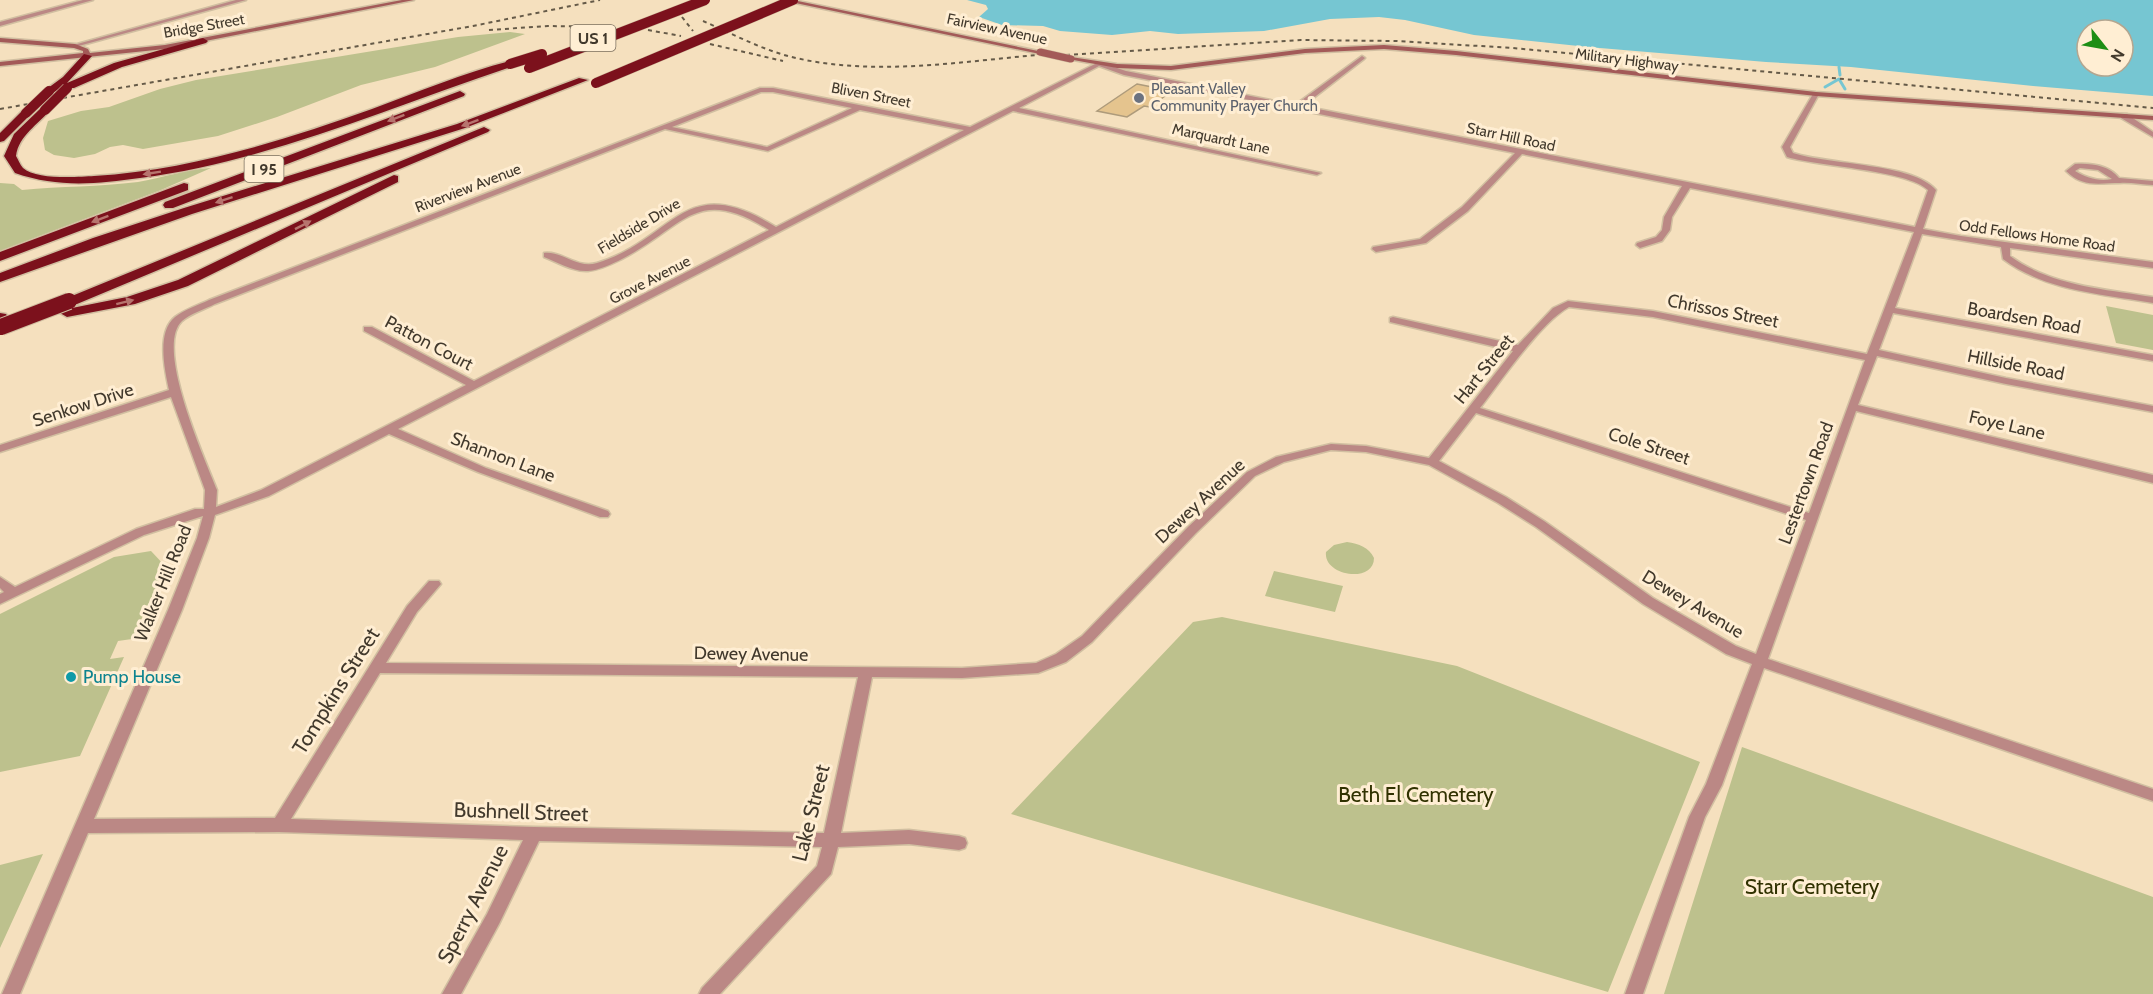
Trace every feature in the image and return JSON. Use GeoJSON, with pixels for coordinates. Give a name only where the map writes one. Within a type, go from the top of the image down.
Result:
{"type":"FeatureCollection","features":[{"type":"Feature","properties":{"kind":"highway","name":"I 95"},"geometry":{"type":"LineString","coordinates":[[0,272],[79,239],[705,0]]}},
{"type":"Feature","properties":{"kind":"highway"},"geometry":{"type":"LineString","coordinates":[[2,324],[72,303],[515,116],[778,0]]}},
{"type":"Feature","properties":{"kind":"highway"},"geometry":{"type":"LineString","coordinates":[[0,278],[98,241],[461,126],[590,81],[793,0]]}},
{"type":"Feature","properties":{"kind":"highway","name":"US 1"},"geometry":{"type":"LineString","coordinates":[[0,257],[449,85],[676,11]]}},
{"type":"Feature","properties":{"kind":"highway"},"geometry":{"type":"LineString","coordinates":[[0,139],[49,92],[118,65],[203,41]]}},
{"type":"Feature","properties":{"kind":"highway"},"geometry":{"type":"LineString","coordinates":[[87,56],[68,84],[14,145],[10,156],[13,165],[23,172],[42,178],[95,180],[159,172],[247,153],[449,85]]}},
{"type":"Feature","properties":{"kind":"highway"},"geometry":{"type":"LineString","coordinates":[[72,303],[130,301],[183,283],[499,127],[515,116]]}},
{"type":"Feature","properties":{"kind":"street"},"geometry":{"type":"LineString","coordinates":[[0,24],[90,0]]}},
{"type":"Feature","properties":{"kind":"street"},"geometry":{"type":"LineString","coordinates":[[73,46],[243,0]]}},
{"type":"Feature","properties":{"kind":"street","name":"Bridge Street"},"geometry":{"type":"LineString","coordinates":[[0,64],[87,56],[203,41],[411,0]]}},
{"type":"Feature","properties":{"kind":"street","name":"Fairview Avenue"},"geometry":{"type":"LineString","coordinates":[[783,0],[1099,64]]}},
{"type":"Feature","properties":{"kind":"street"},"geometry":{"type":"LineString","coordinates":[[0,40],[73,46],[84,49],[87,56]]}},
{"type":"Feature","properties":{"kind":"street","name":"Military Highway"},"geometry":{"type":"LineString","coordinates":[[1099,64],[1171,68],[1305,51],[1384,47],[1456,53],[1816,94],[2153,118]]}},
{"type":"Feature","properties":{"kind":"street"},"geometry":{"type":"LineString","coordinates":[[1297,107],[1362,58]]}},
{"type":"Feature","properties":{"kind":"street","name":"Starr Hill Road"},"geometry":{"type":"LineString","coordinates":[[1099,64],[1124,73],[1918,231]]}},
{"type":"Feature","properties":{"kind":"street","name":"Grove Avenue"},"geometry":{"type":"LineString","coordinates":[[0,599],[140,532],[185,525],[210,513],[252,499],[1099,64]]}},
{"type":"Feature","properties":{"kind":"street","name":"Bliven Street"},"geometry":{"type":"LineString","coordinates":[[763,90],[973,130]]}},
{"type":"Feature","properties":{"kind":"street","name":"Riverview Avenue"},"geometry":{"type":"LineString","coordinates":[[184,315],[763,90]]}},
{"type":"Feature","properties":{"kind":"street","name":"Lestertown Road"},"geometry":{"type":"LineString","coordinates":[[1634,994],[1697,817],[1714,785],[1852,407],[1890,310],[1932,190],[1927,182],[1910,176],[1808,161],[1790,155],[1786,147],[1816,94]]}},
{"type":"Feature","properties":{"kind":"street"},"geometry":{"type":"LineString","coordinates":[[664,127],[768,149],[860,107]]}},
{"type":"Feature","properties":{"kind":"street","name":"Marquardt Lane"},"geometry":{"type":"LineString","coordinates":[[1014,108],[1317,173]]}},
{"type":"Feature","properties":{"kind":"street"},"geometry":{"type":"LineString","coordinates":[[2124,116],[2153,135]]}},
{"type":"Feature","properties":{"kind":"street"},"geometry":{"type":"LineString","coordinates":[[1376,249],[1423,241],[1465,209],[1520,153]]}},
{"type":"Feature","properties":{"kind":"street"},"geometry":{"type":"LineString","coordinates":[[2117,180],[2115,175],[2098,168],[2083,166],[2071,169],[2077,176],[2090,180],[2153,183]]}},
{"type":"Feature","properties":{"kind":"street"},"geometry":{"type":"LineString","coordinates":[[1640,245],[1659,238],[1666,230],[1668,216],[1686,186]]}},
{"type":"Feature","properties":{"kind":"street","name":"Fieldside Drive"},"geometry":{"type":"LineString","coordinates":[[547,255],[585,268],[597,267],[613,261],[690,211],[703,207],[737,209],[749,213],[777,231]]}},
{"type":"Feature","properties":{"kind":"street","name":"Odd Fellows Home Road"},"geometry":{"type":"LineString","coordinates":[[1918,231],[2006,247],[2153,265]]}},
{"type":"Feature","properties":{"kind":"street"},"geometry":{"type":"LineString","coordinates":[[2006,247],[2006,256],[2010,261],[2038,276],[2153,300]]}},
{"type":"Feature","properties":{"kind":"street","name":"Hart Street"},"geometry":{"type":"LineString","coordinates":[[1432,462],[1521,350],[1556,310],[1568,304]]}},
{"type":"Feature","properties":{"kind":"street","name":"Chrissos Street"},"geometry":{"type":"LineString","coordinates":[[1568,304],[1664,316],[1872,355]]}},
{"type":"Feature","properties":{"kind":"street","name":"Boardsen Road"},"geometry":{"type":"LineString","coordinates":[[1890,310],[2153,358]]}},
{"type":"Feature","properties":{"kind":"street","name":"Walker Hill Road"},"geometry":{"type":"LineString","coordinates":[[11,994],[175,610],[203,538],[210,513],[211,490],[176,392],[170,368],[168,340],[174,325],[184,315]]}},
{"type":"Feature","properties":{"kind":"street"},"geometry":{"type":"LineString","coordinates":[[1393,320],[1521,350]]}},
{"type":"Feature","properties":{"kind":"street","name":"Patton Court"},"geometry":{"type":"LineString","coordinates":[[368,328],[475,386]]}},
{"type":"Feature","properties":{"kind":"street","name":"Hillside Road"},"geometry":{"type":"LineString","coordinates":[[1872,355],[2153,409]]}},
{"type":"Feature","properties":{"kind":"street","name":"Senkow Drive"},"geometry":{"type":"LineString","coordinates":[[0,449],[176,392]]}},
{"type":"Feature","properties":{"kind":"street","name":"Foye Lane"},"geometry":{"type":"LineString","coordinates":[[1852,407],[2153,479]]}},
{"type":"Feature","properties":{"kind":"street","name":"Cole Street"},"geometry":{"type":"LineString","coordinates":[[1473,409],[1813,518]]}},
{"type":"Feature","properties":{"kind":"street","name":"Shannon Lane"},"geometry":{"type":"LineString","coordinates":[[390,429],[482,470],[604,514]]}},
{"type":"Feature","properties":{"kind":"street","name":"Dewey Avenue"},"geometry":{"type":"LineString","coordinates":[[375,669],[962,673],[1038,668],[1061,658],[1087,639],[1192,530],[1251,474],[1280,459],[1331,447],[1366,449],[1432,462],[1530,518],[1648,601],[1731,650],[1759,662],[2153,795]]}},
{"type":"Feature","properties":{"kind":"street"},"geometry":{"type":"LineString","coordinates":[[0,580],[13,592]]}},
{"type":"Feature","properties":{"kind":"street","name":"Tompkins Street"},"geometry":{"type":"LineString","coordinates":[[279,825],[412,609],[434,584]]}},
{"type":"Feature","properties":{"kind":"street","name":"Lake Street"},"geometry":{"type":"LineString","coordinates":[[708,994],[825,869],[866,673]]}},
{"type":"Feature","properties":{"kind":"street","name":"Bushnell Street"},"geometry":{"type":"LineString","coordinates":[[81,826],[279,825],[534,834],[832,840],[909,837],[959,843]]}},
{"type":"Feature","properties":{"kind":"street","name":"Sperry Avenue"},"geometry":{"type":"LineString","coordinates":[[451,994],[493,919],[534,834]]}},
{"type":"Feature","properties":{"kind":"green space"},"geometry":{"type":"Polygon","coordinates":[[[510,32],[525,34],[435,67],[361,85],[277,117],[218,136],[143,149],[123,145],[74,158],[54,155],[45,150],[43,138],[48,121],[81,111],[109,107],[160,89],[196,80],[458,37],[510,32]]]}},
{"type":"Feature","properties":{"kind":"green space"},"geometry":{"type":"Polygon","coordinates":[[[211,168],[161,190],[0,251],[0,183],[14,184],[22,190],[109,185],[138,182],[211,168]]]}},
{"type":"Feature","properties":{"kind":"green space"},"geometry":{"type":"Polygon","coordinates":[[[2106,306],[2153,315],[2153,350],[2116,343],[2106,306]]]}},
{"type":"Feature","properties":{"kind":"green space"},"geometry":{"type":"Polygon","coordinates":[[[1347,542],[1363,547],[1372,554],[1374,558],[1372,566],[1366,571],[1349,574],[1332,567],[1327,560],[1326,552],[1334,545],[1347,542]]]}},
{"type":"Feature","properties":{"kind":"green space"},"geometry":{"type":"Polygon","coordinates":[[[151,551],[166,567],[132,639],[118,641],[110,659],[124,657],[80,756],[0,772],[0,614],[114,557],[151,551]]]}},
{"type":"Feature","properties":{"kind":"green space"},"geometry":{"type":"Polygon","coordinates":[[[1274,571],[1343,586],[1335,612],[1265,596],[1274,571]]]}},
{"type":"Feature","properties":{"kind":"green space","name":"Beth El Cemetery"},"geometry":{"type":"Polygon","coordinates":[[[1222,617],[1457,666],[1700,762],[1608,992],[1011,814],[1193,622],[1222,617]]]}},
{"type":"Feature","properties":{"kind":"green space","name":"Starr Cemetery"},"geometry":{"type":"Polygon","coordinates":[[[1742,747],[2153,897],[2153,994],[1664,994],[1742,747]]]}},
{"type":"Feature","properties":{"kind":"green space"},"geometry":{"type":"Polygon","coordinates":[[[43,854],[0,948],[0,865],[43,854]]]}},
{"type":"Feature","properties":{"kind":"water"},"geometry":{"type":"Polygon","coordinates":[[[967,0],[2153,0],[2153,96],[1851,67],[1588,47],[1474,35],[1405,20],[1379,17],[1330,19],[1264,31],[1178,34],[1150,31],[1112,35],[1060,31],[1043,26],[1002,25],[979,17],[988,9],[986,5],[967,0]]]}},
{"type":"Feature","properties":{"kind":"building","name":"Pleasant Valley Community Prayer Church"},"geometry":{"type":"Polygon","coordinates":[[[1137,84],[1172,91],[1150,107],[1144,106],[1127,117],[1097,111],[1137,84]]]}},
{"type":"Feature","properties":{"kind":"waterway"},"geometry":{"type":"LineString","coordinates":[[1839,67],[1840,75]]}},
{"type":"Feature","properties":{"kind":"waterway"},"geometry":{"type":"LineString","coordinates":[[1825,87],[1839,79],[1845,89]]}},
{"type":"Feature","properties":{"kind":"railway"},"geometry":{"type":"LineString","coordinates":[[0,109],[473,26],[600,0]]}},
{"type":"Feature","properties":{"kind":"railway"},"geometry":{"type":"LineString","coordinates":[[682,17],[693,31]]}},
{"type":"Feature","properties":{"kind":"railway"},"geometry":{"type":"LineString","coordinates":[[703,21],[772,51],[826,63],[856,66],[916,66],[1037,55]]}},
{"type":"Feature","properties":{"kind":"railway"},"geometry":{"type":"LineString","coordinates":[[489,30],[548,26],[616,27]]}},
{"type":"Feature","properties":{"kind":"railway"},"geometry":{"type":"LineString","coordinates":[[648,30],[681,36]]}},
{"type":"Feature","properties":{"kind":"railway"},"geometry":{"type":"LineString","coordinates":[[1066,55],[1301,40],[1396,41],[1513,48],[2153,108]]}},
{"type":"Feature","properties":{"kind":"railway"},"geometry":{"type":"LineString","coordinates":[[710,44],[783,61]]}},
{"type":"Feature","properties":{"kind":"place","name":"Pleasant Valley Community Prayer Church"},"geometry":{"type":"Point","coordinates":[1139,98]}},
{"type":"Feature","properties":{"kind":"place","name":"Pump House"},"geometry":{"type":"Point","coordinates":[71,677]}}]}
